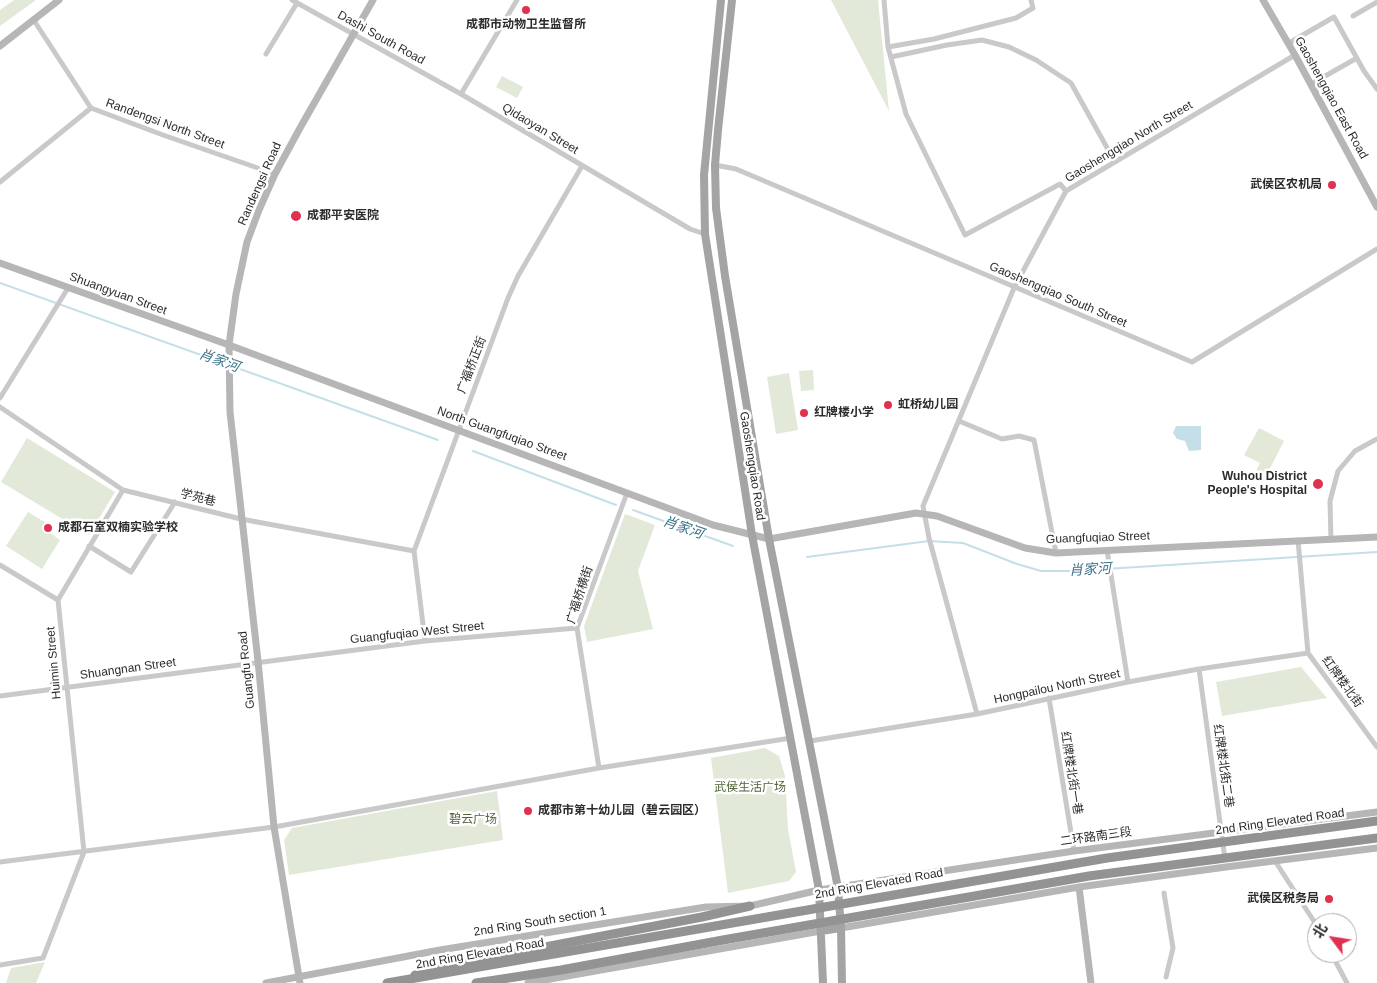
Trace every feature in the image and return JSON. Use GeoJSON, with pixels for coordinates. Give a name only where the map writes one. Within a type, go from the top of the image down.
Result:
{"type":"FeatureCollection","features":[{"type":"Feature","properties":{"kind":"highway","name":"2nd Ring Elevated Road"},"geometry":{"type":"LineString","coordinates":[[386,983],[1107,858],[1377,821]]}},
{"type":"Feature","properties":{"kind":"highway"},"geometry":{"type":"LineString","coordinates":[[476,983],[561,970],[1089,876],[1377,838]]}},
{"type":"Feature","properties":{"kind":"highway"},"geometry":{"type":"LineString","coordinates":[[386,983],[451,965],[750,906]]}},
{"type":"Feature","properties":{"kind":"main road"},"geometry":{"type":"LineString","coordinates":[[0,46],[59,0]]}},
{"type":"Feature","properties":{"kind":"main road","name":"Randengsi Road"},"geometry":{"type":"LineString","coordinates":[[229,358],[236,294],[247,242],[259,210],[275,174],[373,0]]}},
{"type":"Feature","properties":{"kind":"main road","name":"Gaoshengqiao Road"},"geometry":{"type":"LineString","coordinates":[[721,0],[704,175],[704,234],[752,535],[819,890],[823,983]]}},
{"type":"Feature","properties":{"kind":"main road","name":"Gaoshengqiao Road"},"geometry":{"type":"LineString","coordinates":[[732,0],[715,165],[716,208],[724,268],[769,539],[838,888],[842,983]]}},
{"type":"Feature","properties":{"kind":"main road","name":"Gaoshengqiao East Road"},"geometry":{"type":"LineString","coordinates":[[1263,0],[1295,54],[1377,207]]}},
{"type":"Feature","properties":{"kind":"main road","name":"Shuangyuan Street"},"geometry":{"type":"LineString","coordinates":[[0,263],[229,345]]}},
{"type":"Feature","properties":{"kind":"main road","name":"North Guangfuqiao Street"},"geometry":{"type":"LineString","coordinates":[[229,345],[713,525],[769,539]]}},
{"type":"Feature","properties":{"kind":"main road","name":"Guangfu Road"},"geometry":{"type":"LineString","coordinates":[[229,358],[230,412],[274,826],[300,981]]}},
{"type":"Feature","properties":{"kind":"main road","name":"Guangfuqiao Street"},"geometry":{"type":"LineString","coordinates":[[769,539],[923,513],[937,516],[1025,548],[1056,553],[1377,537]]}},
{"type":"Feature","properties":{"kind":"main road","name":"二环路南三段"},"geometry":{"type":"LineString","coordinates":[[819,890],[1074,851],[1377,812]]}},
{"type":"Feature","properties":{"kind":"main road"},"geometry":{"type":"LineString","coordinates":[[528,983],[1078,888],[1377,848]]}},
{"type":"Feature","properties":{"kind":"main road"},"geometry":{"type":"LineString","coordinates":[[1078,888],[1091,983]]}},
{"type":"Feature","properties":{"kind":"main road","name":"2nd Ring South section 1"},"geometry":{"type":"LineString","coordinates":[[266,983],[300,981],[440,950],[706,907],[750,906],[819,890]]}},
{"type":"Feature","properties":{"kind":"street"},"geometry":{"type":"LineString","coordinates":[[460,94],[517,0]]}},
{"type":"Feature","properties":{"kind":"street"},"geometry":{"type":"LineString","coordinates":[[884,0],[888,47],[906,114],[965,235],[1060,184],[1066,191]]}},
{"type":"Feature","properties":{"kind":"street"},"geometry":{"type":"LineString","coordinates":[[888,47],[934,39],[1016,18],[1033,8],[1031,0]]}},
{"type":"Feature","properties":{"kind":"street","name":"Dashi South Road"},"geometry":{"type":"LineString","coordinates":[[294,1],[460,94]]}},
{"type":"Feature","properties":{"kind":"street"},"geometry":{"type":"LineString","coordinates":[[266,54],[294,1]]}},
{"type":"Feature","properties":{"kind":"street"},"geometry":{"type":"LineString","coordinates":[[1352,16],[1377,2]]}},
{"type":"Feature","properties":{"kind":"street"},"geometry":{"type":"LineString","coordinates":[[1288,43],[1334,17],[1377,89]]}},
{"type":"Feature","properties":{"kind":"street","name":"Randengsi North Street"},"geometry":{"type":"LineString","coordinates":[[33,19],[91,108],[275,174]]}},
{"type":"Feature","properties":{"kind":"street"},"geometry":{"type":"LineString","coordinates":[[890,57],[982,40],[1009,47],[1036,60],[1070,83],[1115,162]]}},
{"type":"Feature","properties":{"kind":"street","name":"Gaoshengqiao North Street"},"geometry":{"type":"LineString","coordinates":[[923,513],[923,506],[1014,288],[1066,191],[1295,54]]}},
{"type":"Feature","properties":{"kind":"street"},"geometry":{"type":"LineString","coordinates":[[1311,84],[1357,58]]}},
{"type":"Feature","properties":{"kind":"street","name":"Qidaoyan Street"},"geometry":{"type":"LineString","coordinates":[[460,94],[690,229],[704,234]]}},
{"type":"Feature","properties":{"kind":"street"},"geometry":{"type":"LineString","coordinates":[[0,182],[91,108]]}},
{"type":"Feature","properties":{"kind":"street","name":"Gaoshengqiao South Street"},"geometry":{"type":"LineString","coordinates":[[715,165],[736,169],[1192,362],[1377,249]]}},
{"type":"Feature","properties":{"kind":"street","name":"广福桥正街"},"geometry":{"type":"LineString","coordinates":[[425,642],[414,551],[508,298],[518,276],[582,166]]}},
{"type":"Feature","properties":{"kind":"street"},"geometry":{"type":"LineString","coordinates":[[0,398],[68,288]]}},
{"type":"Feature","properties":{"kind":"street","name":"学苑巷"},"geometry":{"type":"LineString","coordinates":[[0,407],[123,490],[241,519],[414,551]]}},
{"type":"Feature","properties":{"kind":"street"},"geometry":{"type":"LineString","coordinates":[[959,421],[1002,439],[1019,436],[1034,440],[1056,553]]}},
{"type":"Feature","properties":{"kind":"street"},"geometry":{"type":"LineString","coordinates":[[1331,540],[1330,501],[1338,471],[1356,451],[1377,438]]}},
{"type":"Feature","properties":{"kind":"street"},"geometry":{"type":"LineString","coordinates":[[0,565],[58,600],[123,490]]}},
{"type":"Feature","properties":{"kind":"street","name":"广福桥横街"},"geometry":{"type":"LineString","coordinates":[[599,768],[577,628],[627,493]]}},
{"type":"Feature","properties":{"kind":"street"},"geometry":{"type":"LineString","coordinates":[[90,546],[131,572],[175,502]]}},
{"type":"Feature","properties":{"kind":"street"},"geometry":{"type":"LineString","coordinates":[[923,513],[976,714]]}},
{"type":"Feature","properties":{"kind":"street"},"geometry":{"type":"LineString","coordinates":[[1298,540],[1308,653]]}},
{"type":"Feature","properties":{"kind":"street"},"geometry":{"type":"LineString","coordinates":[[1107,550],[1128,682]]}},
{"type":"Feature","properties":{"kind":"street","name":"Huimin Street"},"geometry":{"type":"LineString","coordinates":[[58,600],[84,852]]}},
{"type":"Feature","properties":{"kind":"street","name":"Guangfuqiao West Street"},"geometry":{"type":"LineString","coordinates":[[258,662],[425,642],[577,628]]}},
{"type":"Feature","properties":{"kind":"street","name":"Hongpailou North Street"},"geometry":{"type":"LineString","coordinates":[[810,741],[976,714],[1199,669],[1308,653]]}},
{"type":"Feature","properties":{"kind":"street","name":"红牌楼北街"},"geometry":{"type":"LineString","coordinates":[[1308,653],[1377,747]]}},
{"type":"Feature","properties":{"kind":"street","name":"Shuangnan Street"},"geometry":{"type":"LineString","coordinates":[[0,696],[258,662]]}},
{"type":"Feature","properties":{"kind":"street","name":"红牌楼北街二巷"},"geometry":{"type":"LineString","coordinates":[[1199,669],[1226,867]]}},
{"type":"Feature","properties":{"kind":"street","name":"红牌楼北街一巷"},"geometry":{"type":"LineString","coordinates":[[1049,698],[1074,851]]}},
{"type":"Feature","properties":{"kind":"street"},"geometry":{"type":"LineString","coordinates":[[0,862],[274,826],[599,768],[791,738]]}},
{"type":"Feature","properties":{"kind":"street"},"geometry":{"type":"LineString","coordinates":[[0,965],[43,958],[84,852]]}},
{"type":"Feature","properties":{"kind":"street"},"geometry":{"type":"LineString","coordinates":[[1275,861],[1309,913]]}},
{"type":"Feature","properties":{"kind":"street"},"geometry":{"type":"LineString","coordinates":[[1164,893],[1173,948],[1166,976]]}},
{"type":"Feature","properties":{"kind":"street"},"geometry":{"type":"LineString","coordinates":[[1336,963],[1347,983]]}},
{"type":"Feature","properties":{"kind":"green space"},"geometry":{"type":"Polygon","coordinates":[[[14,0],[36,0],[0,26],[0,10],[14,0]]]}},
{"type":"Feature","properties":{"kind":"green space"},"geometry":{"type":"Polygon","coordinates":[[[831,0],[878,0],[889,111],[831,0]]]}},
{"type":"Feature","properties":{"kind":"green space"},"geometry":{"type":"Polygon","coordinates":[[[502,76],[523,87],[517,98],[496,87],[502,76]]]}},
{"type":"Feature","properties":{"kind":"green space"},"geometry":{"type":"Polygon","coordinates":[[[813,370],[814,390],[801,391],[799,371],[813,370]]]}},
{"type":"Feature","properties":{"kind":"green space"},"geometry":{"type":"Polygon","coordinates":[[[789,373],[798,430],[776,434],[767,377],[789,373]]]}},
{"type":"Feature","properties":{"kind":"green space"},"geometry":{"type":"Polygon","coordinates":[[[1259,428],[1284,441],[1263,482],[1253,477],[1260,463],[1244,455],[1259,428]]]}},
{"type":"Feature","properties":{"kind":"green space"},"geometry":{"type":"Polygon","coordinates":[[[27,438],[115,492],[89,535],[1,482],[27,438]]]}},
{"type":"Feature","properties":{"kind":"green space"},"geometry":{"type":"Polygon","coordinates":[[[28,512],[48,524],[45,529],[60,540],[42,569],[6,546],[28,512]]]}},
{"type":"Feature","properties":{"kind":"green space"},"geometry":{"type":"Polygon","coordinates":[[[625,514],[655,525],[638,571],[653,629],[587,642],[584,626],[625,514]]]}},
{"type":"Feature","properties":{"kind":"green space"},"geometry":{"type":"Polygon","coordinates":[[[1301,667],[1327,698],[1222,716],[1216,682],[1301,667]]]}},
{"type":"Feature","properties":{"kind":"green space","name":"武侯生活广场"},"geometry":{"type":"Polygon","coordinates":[[[765,748],[779,756],[785,776],[788,829],[796,872],[789,881],[728,893],[711,758],[765,748]]]}},
{"type":"Feature","properties":{"kind":"green space","name":"碧云广场"},"geometry":{"type":"Polygon","coordinates":[[[497,791],[503,840],[289,875],[284,840],[292,828],[497,791]]]}},
{"type":"Feature","properties":{"kind":"green space"},"geometry":{"type":"Polygon","coordinates":[[[45,962],[36,983],[6,983],[11,968],[45,962]]]}},
{"type":"Feature","properties":{"kind":"water"},"geometry":{"type":"Polygon","coordinates":[[[1176,426],[1201,426],[1201,450],[1189,451],[1185,441],[1177,439],[1173,433],[1176,426]]]}},
{"type":"Feature","properties":{"kind":"waterway","name":"肖家河"},"geometry":{"type":"LineString","coordinates":[[0,283],[438,440]]}},
{"type":"Feature","properties":{"kind":"waterway","name":"肖家河"},"geometry":{"type":"LineString","coordinates":[[473,451],[616,505]]}},
{"type":"Feature","properties":{"kind":"waterway","name":"肖家河"},"geometry":{"type":"LineString","coordinates":[[633,510],[733,546]]}},
{"type":"Feature","properties":{"kind":"waterway","name":"肖家河"},"geometry":{"type":"LineString","coordinates":[[807,557],[929,541],[963,543],[1017,564],[1041,571],[1073,571],[1377,552]]}},
{"type":"Feature","properties":{"kind":"place","name":"成都市动物卫生监督所"},"geometry":{"type":"Point","coordinates":[526,10]}},
{"type":"Feature","properties":{"kind":"place","name":"武侯区农机局"},"geometry":{"type":"Point","coordinates":[1332,185]}},
{"type":"Feature","properties":{"kind":"place","name":"成都平安医院"},"geometry":{"type":"Point","coordinates":[296,216]}},
{"type":"Feature","properties":{"kind":"place","name":"虹桥幼儿园"},"geometry":{"type":"Point","coordinates":[888,405]}},
{"type":"Feature","properties":{"kind":"place","name":"红牌楼小学"},"geometry":{"type":"Point","coordinates":[804,413]}},
{"type":"Feature","properties":{"kind":"place","name":"Wuhou District People's Hospital"},"geometry":{"type":"Point","coordinates":[1318,484]}},
{"type":"Feature","properties":{"kind":"place","name":"成都石室双楠实验学校"},"geometry":{"type":"Point","coordinates":[48,528]}},
{"type":"Feature","properties":{"kind":"place","name":"成都市第十幼儿园（碧云园区）"},"geometry":{"type":"Point","coordinates":[528,811]}},
{"type":"Feature","properties":{"kind":"place","name":"武侯区税务局"},"geometry":{"type":"Point","coordinates":[1329,899]}}]}
